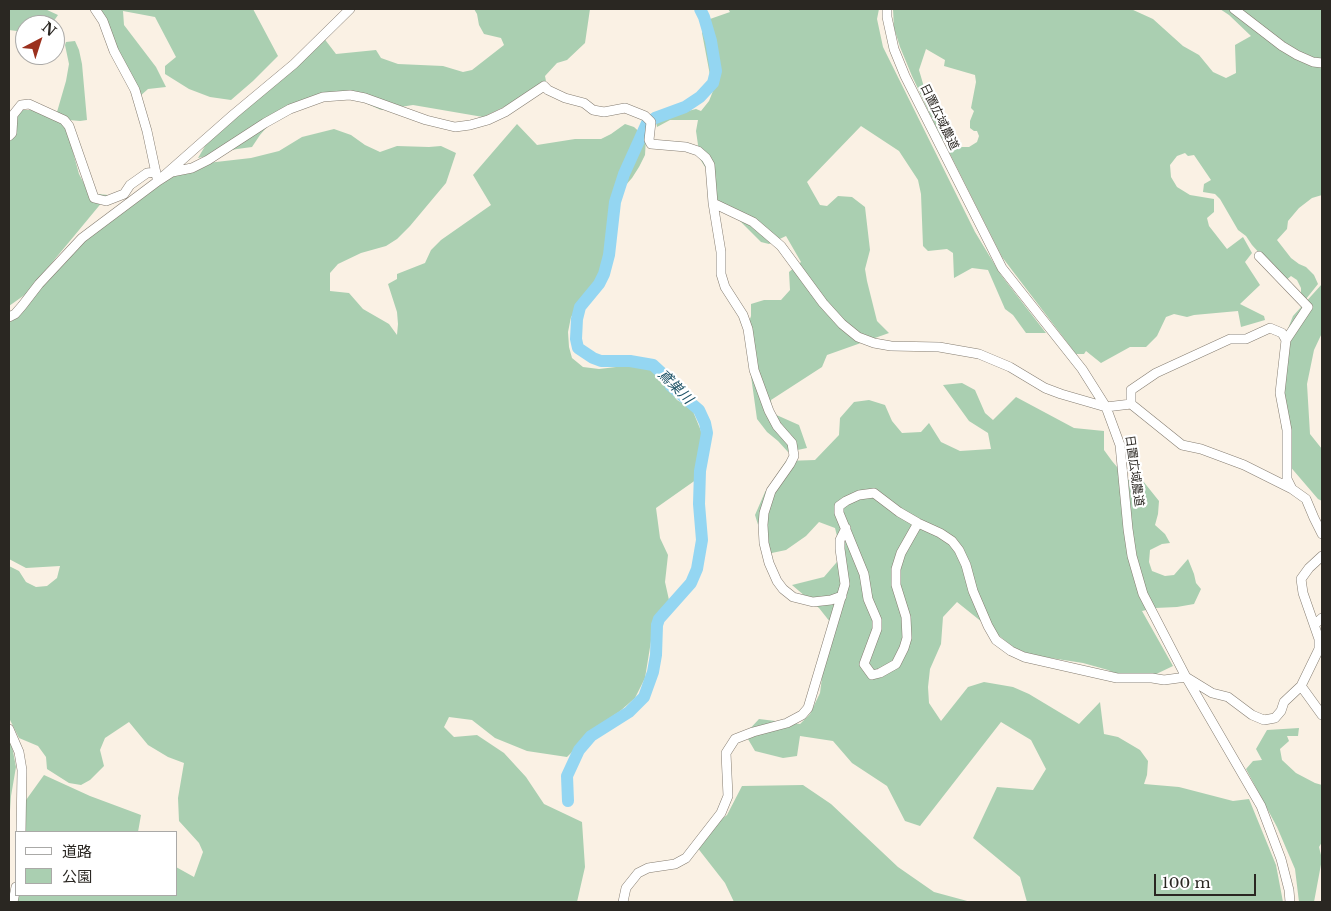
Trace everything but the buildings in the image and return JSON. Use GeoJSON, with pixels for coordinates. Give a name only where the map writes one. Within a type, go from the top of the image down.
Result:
{"type":"FeatureCollection","features":[{"type":"Feature","properties":{"kind":"street"},"geometry":{"type":"LineString","coordinates":[[95,9],[103,21],[114,51],[135,90],[148,131],[157,176]]}},
{"type":"Feature","properties":{"kind":"street"},"geometry":{"type":"LineString","coordinates":[[9,317],[19,310],[39,284],[82,238],[294,64],[350,9]]}},
{"type":"Feature","properties":{"kind":"street","name":"日置広域農道"},"geometry":{"type":"LineString","coordinates":[[887,9],[894,49],[905,76],[1002,268],[1082,369],[1106,406],[1120,445],[1128,529],[1137,574],[1148,606],[1186,677],[1261,806],[1281,859],[1290,902]]}},
{"type":"Feature","properties":{"kind":"street"},"geometry":{"type":"LineString","coordinates":[[1234,9],[1282,46],[1313,62],[1322,63]]}},
{"type":"Feature","properties":{"kind":"street"},"geometry":{"type":"LineString","coordinates":[[9,136],[12,133],[14,114],[21,106],[28,104],[64,120],[69,126],[94,198],[106,201],[124,194],[130,185],[146,174],[157,176],[192,168],[290,109],[324,97],[350,95],[365,98],[426,120],[455,127],[488,120],[505,112],[544,86],[565,98],[584,103],[593,110],[604,112],[625,108],[645,116],[651,122],[649,140],[651,144],[686,147],[698,151],[706,158],[710,165],[713,203],[721,252],[721,274],[725,287],[743,315],[748,329],[754,370],[769,411],[777,426],[792,443],[794,456],[771,491],[764,513],[764,543],[776,581],[793,597],[814,602],[832,600],[842,596]]}},
{"type":"Feature","properties":{"kind":"street"},"geometry":{"type":"LineString","coordinates":[[713,203],[753,222],[781,246],[822,303],[842,324],[858,337],[874,343],[891,346],[939,347],[979,354],[1010,367],[1045,388],[1106,406],[1131,404],[1182,445],[1201,449],[1244,466],[1292,489],[1306,499],[1322,534]]}},
{"type":"Feature","properties":{"kind":"street"},"geometry":{"type":"LineString","coordinates":[[1259,256],[1308,307],[1286,340],[1280,393],[1286,430],[1287,479],[1292,489]]}},
{"type":"Feature","properties":{"kind":"street"},"geometry":{"type":"LineString","coordinates":[[1131,404],[1131,390],[1156,373],[1230,339],[1246,339],[1270,328],[1282,333],[1286,340]]}},
{"type":"Feature","properties":{"kind":"street"},"geometry":{"type":"LineString","coordinates":[[918,523],[896,569],[896,585],[906,616],[907,638],[904,648],[896,664],[880,673],[872,675],[864,664],[877,629],[877,620],[868,599],[864,574],[839,513],[839,506],[859,495],[874,492],[899,512],[952,541],[959,550],[966,565],[973,591],[988,626],[996,640],[1011,651],[1024,657],[1117,678],[1164,680],[1186,677],[1212,693],[1228,697],[1264,720],[1275,718],[1281,711],[1284,702],[1300,686],[1319,649],[1319,639],[1303,593],[1301,579],[1309,568],[1322,556]]}},
{"type":"Feature","properties":{"kind":"street"},"geometry":{"type":"LineString","coordinates":[[623,902],[626,888],[638,873],[648,868],[675,864],[686,858],[721,813],[728,796],[726,753],[736,739],[753,732],[787,723],[802,715],[808,708],[845,584],[840,540],[846,528]]}},
{"type":"Feature","properties":{"kind":"street"},"geometry":{"type":"LineString","coordinates":[[1314,625],[1322,618]]}},
{"type":"Feature","properties":{"kind":"street"},"geometry":{"type":"LineString","coordinates":[[1300,686],[1322,715]]}},
{"type":"Feature","properties":{"kind":"street"},"geometry":{"type":"LineString","coordinates":[[9,729],[19,752],[22,770],[21,831]]}},
{"type":"Feature","properties":{"kind":"green space"},"geometry":{"type":"Polygon","coordinates":[[[9,9],[45,9],[58,15],[15,15],[15,31],[9,30],[9,9]]]}},
{"type":"Feature","properties":{"kind":"green space"},"geometry":{"type":"Polygon","coordinates":[[[97,9],[253,9],[278,56],[231,100],[210,97],[189,89],[165,74],[165,66],[176,57],[155,17],[123,11],[124,25],[156,67],[166,87],[148,89],[139,97],[97,9]]]}},
{"type":"Feature","properties":{"kind":"green space"},"geometry":{"type":"Polygon","coordinates":[[[474,9],[590,9],[585,43],[567,60],[557,63],[545,76],[546,81],[508,105],[483,117],[413,105],[381,110],[343,93],[279,113],[252,147],[198,158],[208,141],[323,37],[336,54],[376,50],[381,58],[398,64],[443,66],[463,72],[472,70],[504,45],[501,38],[484,34],[474,9]]]}},
{"type":"Feature","properties":{"kind":"green space"},"geometry":{"type":"Polygon","coordinates":[[[728,9],[879,9],[877,19],[883,47],[975,232],[1001,275],[1046,333],[1026,333],[1013,315],[1005,309],[988,270],[972,268],[954,278],[953,253],[947,249],[928,251],[923,246],[921,194],[918,180],[899,151],[861,126],[807,182],[820,205],[827,206],[838,196],[852,197],[865,207],[870,250],[865,269],[867,281],[877,321],[889,333],[827,355],[822,367],[771,400],[772,413],[799,425],[807,448],[788,452],[767,432],[757,419],[745,333],[751,316],[751,304],[764,300],[781,300],[790,290],[789,272],[801,262],[786,236],[769,244],[761,242],[740,221],[718,208],[715,183],[700,159],[696,131],[698,120],[670,120],[657,127],[656,122],[696,109],[701,111],[709,101],[713,91],[702,33],[710,19],[730,12],[728,9]]]}},
{"type":"Feature","properties":{"kind":"green space"},"geometry":{"type":"Polygon","coordinates":[[[893,9],[1131,9],[1153,19],[1183,46],[1199,55],[1213,72],[1226,78],[1236,73],[1235,45],[1251,36],[1220,9],[1322,9],[1322,195],[1312,198],[1299,208],[1288,221],[1287,229],[1277,240],[1291,258],[1306,267],[1314,275],[1318,284],[1306,299],[1301,298],[1301,288],[1297,280],[1291,276],[1285,281],[1246,236],[1238,230],[1220,199],[1215,194],[1203,192],[1204,184],[1211,180],[1194,155],[1188,156],[1185,153],[1177,156],[1170,165],[1171,177],[1177,187],[1190,195],[1214,199],[1214,212],[1207,218],[1209,226],[1227,249],[1243,237],[1252,253],[1245,262],[1260,285],[1240,304],[1264,316],[1265,320],[1241,327],[1238,311],[1187,317],[1174,314],[1166,317],[1157,336],[1146,347],[1130,347],[1101,363],[1086,351],[1084,354],[1076,354],[1002,257],[946,146],[949,141],[958,147],[969,147],[977,142],[979,136],[977,131],[970,128],[970,121],[974,111],[971,108],[976,82],[975,75],[944,66],[945,60],[926,49],[919,70],[924,87],[939,120],[944,137],[943,142],[900,47],[894,28],[893,9]]]}},
{"type":"Feature","properties":{"kind":"green space"},"geometry":{"type":"Polygon","coordinates":[[[75,41],[79,50],[87,120],[69,120],[57,112],[69,64],[66,42],[75,41]]]}},
{"type":"Feature","properties":{"kind":"green space"},"geometry":{"type":"Polygon","coordinates":[[[21,110],[36,110],[58,118],[67,130],[79,174],[89,193],[108,195],[26,294],[9,306],[9,132],[21,110]]]}},
{"type":"Feature","properties":{"kind":"green space"},"geometry":{"type":"Polygon","coordinates":[[[517,124],[537,145],[575,139],[601,139],[625,124],[634,127],[646,138],[645,155],[639,167],[611,202],[608,231],[611,256],[610,265],[601,285],[587,303],[577,309],[571,317],[568,332],[569,347],[572,358],[583,367],[599,369],[633,365],[653,371],[677,400],[692,409],[701,431],[707,463],[700,477],[656,508],[660,538],[668,555],[665,582],[669,600],[651,625],[651,641],[645,678],[635,698],[619,712],[598,726],[567,757],[527,751],[495,738],[472,720],[449,717],[444,727],[454,737],[477,735],[504,753],[526,777],[544,804],[582,822],[585,867],[577,902],[15,902],[16,896],[178,896],[178,868],[194,877],[203,852],[199,843],[179,821],[178,798],[184,763],[168,757],[148,745],[129,722],[105,738],[100,750],[104,766],[90,780],[81,785],[69,783],[47,769],[46,757],[38,746],[19,738],[9,718],[9,566],[19,571],[26,582],[36,587],[47,586],[57,578],[60,566],[26,568],[9,559],[9,323],[20,315],[25,304],[90,234],[152,180],[172,167],[251,158],[279,151],[302,137],[334,129],[351,135],[365,145],[380,152],[397,146],[441,146],[456,153],[446,183],[397,239],[386,246],[361,253],[338,264],[330,273],[330,291],[349,293],[363,309],[389,324],[397,335],[397,312],[388,284],[397,279],[397,274],[425,263],[431,250],[441,240],[491,205],[473,175],[517,124]]]}},
{"type":"Feature","properties":{"kind":"green space"},"geometry":{"type":"Polygon","coordinates":[[[1322,284],[1322,333],[1314,350],[1307,384],[1310,434],[1322,449],[1322,501],[1318,499],[1288,464],[1281,422],[1285,336],[1293,316],[1322,284]]]}},
{"type":"Feature","properties":{"kind":"green space"},"geometry":{"type":"Polygon","coordinates":[[[962,383],[975,390],[985,413],[993,420],[1016,397],[1074,428],[1104,431],[1104,450],[1112,461],[1128,480],[1143,481],[1159,501],[1155,525],[1165,534],[1170,543],[1162,544],[1150,550],[1149,562],[1152,571],[1165,576],[1174,575],[1188,559],[1196,583],[1201,589],[1194,604],[1142,611],[1173,666],[1150,677],[1130,681],[1108,670],[1083,663],[1031,655],[1013,647],[957,602],[943,617],[941,644],[930,669],[929,703],[941,721],[968,687],[984,682],[1013,687],[1029,694],[1079,724],[1100,702],[1104,734],[1118,737],[1140,750],[1148,761],[1144,784],[1179,787],[1233,801],[1249,799],[1276,865],[1283,902],[1027,902],[1020,877],[973,838],[997,787],[1033,790],[1046,769],[1031,740],[1001,722],[920,826],[905,821],[887,786],[852,763],[833,741],[800,736],[797,756],[783,758],[755,751],[745,734],[759,719],[800,724],[810,714],[820,693],[824,662],[834,627],[819,608],[792,585],[824,577],[842,556],[835,528],[819,522],[806,536],[786,550],[767,554],[755,515],[765,492],[786,461],[815,460],[839,435],[840,418],[854,402],[869,400],[885,405],[892,421],[902,433],[921,432],[929,423],[941,442],[960,451],[991,449],[988,433],[969,421],[943,385],[962,383]]]}},
{"type":"Feature","properties":{"kind":"green space"},"geometry":{"type":"Polygon","coordinates":[[[1299,728],[1298,736],[1287,736],[1289,741],[1280,749],[1282,760],[1296,773],[1322,785],[1322,842],[1319,847],[1322,859],[1314,902],[1299,902],[1295,869],[1277,827],[1246,769],[1253,761],[1262,760],[1256,749],[1267,730],[1299,728]]]}},
{"type":"Feature","properties":{"kind":"green space"},"geometry":{"type":"Polygon","coordinates":[[[9,737],[16,767],[11,796],[9,826],[9,737]]]}},
{"type":"Feature","properties":{"kind":"green space"},"geometry":{"type":"Polygon","coordinates":[[[44,775],[90,796],[141,815],[138,831],[19,831],[21,807],[44,775]]]}},
{"type":"Feature","properties":{"kind":"green space"},"geometry":{"type":"Polygon","coordinates":[[[803,785],[831,804],[898,867],[934,892],[971,902],[734,902],[725,883],[693,842],[727,815],[742,786],[803,785]]]}},
{"type":"Feature","properties":{"kind":"waterway","name":"鳶巣川"},"geometry":{"type":"LineString","coordinates":[[568,801],[567,776],[579,750],[591,736],[629,712],[644,697],[653,672],[659,619],[691,583],[697,569],[702,540],[699,504],[700,471],[707,433],[699,410],[671,386],[666,377],[653,365],[630,361],[601,361],[578,348],[576,339],[580,307],[599,284],[604,274],[609,255],[615,202],[624,174],[647,123],[655,118],[685,107],[700,97],[713,83],[716,71],[711,41],[700,9]]}}]}
